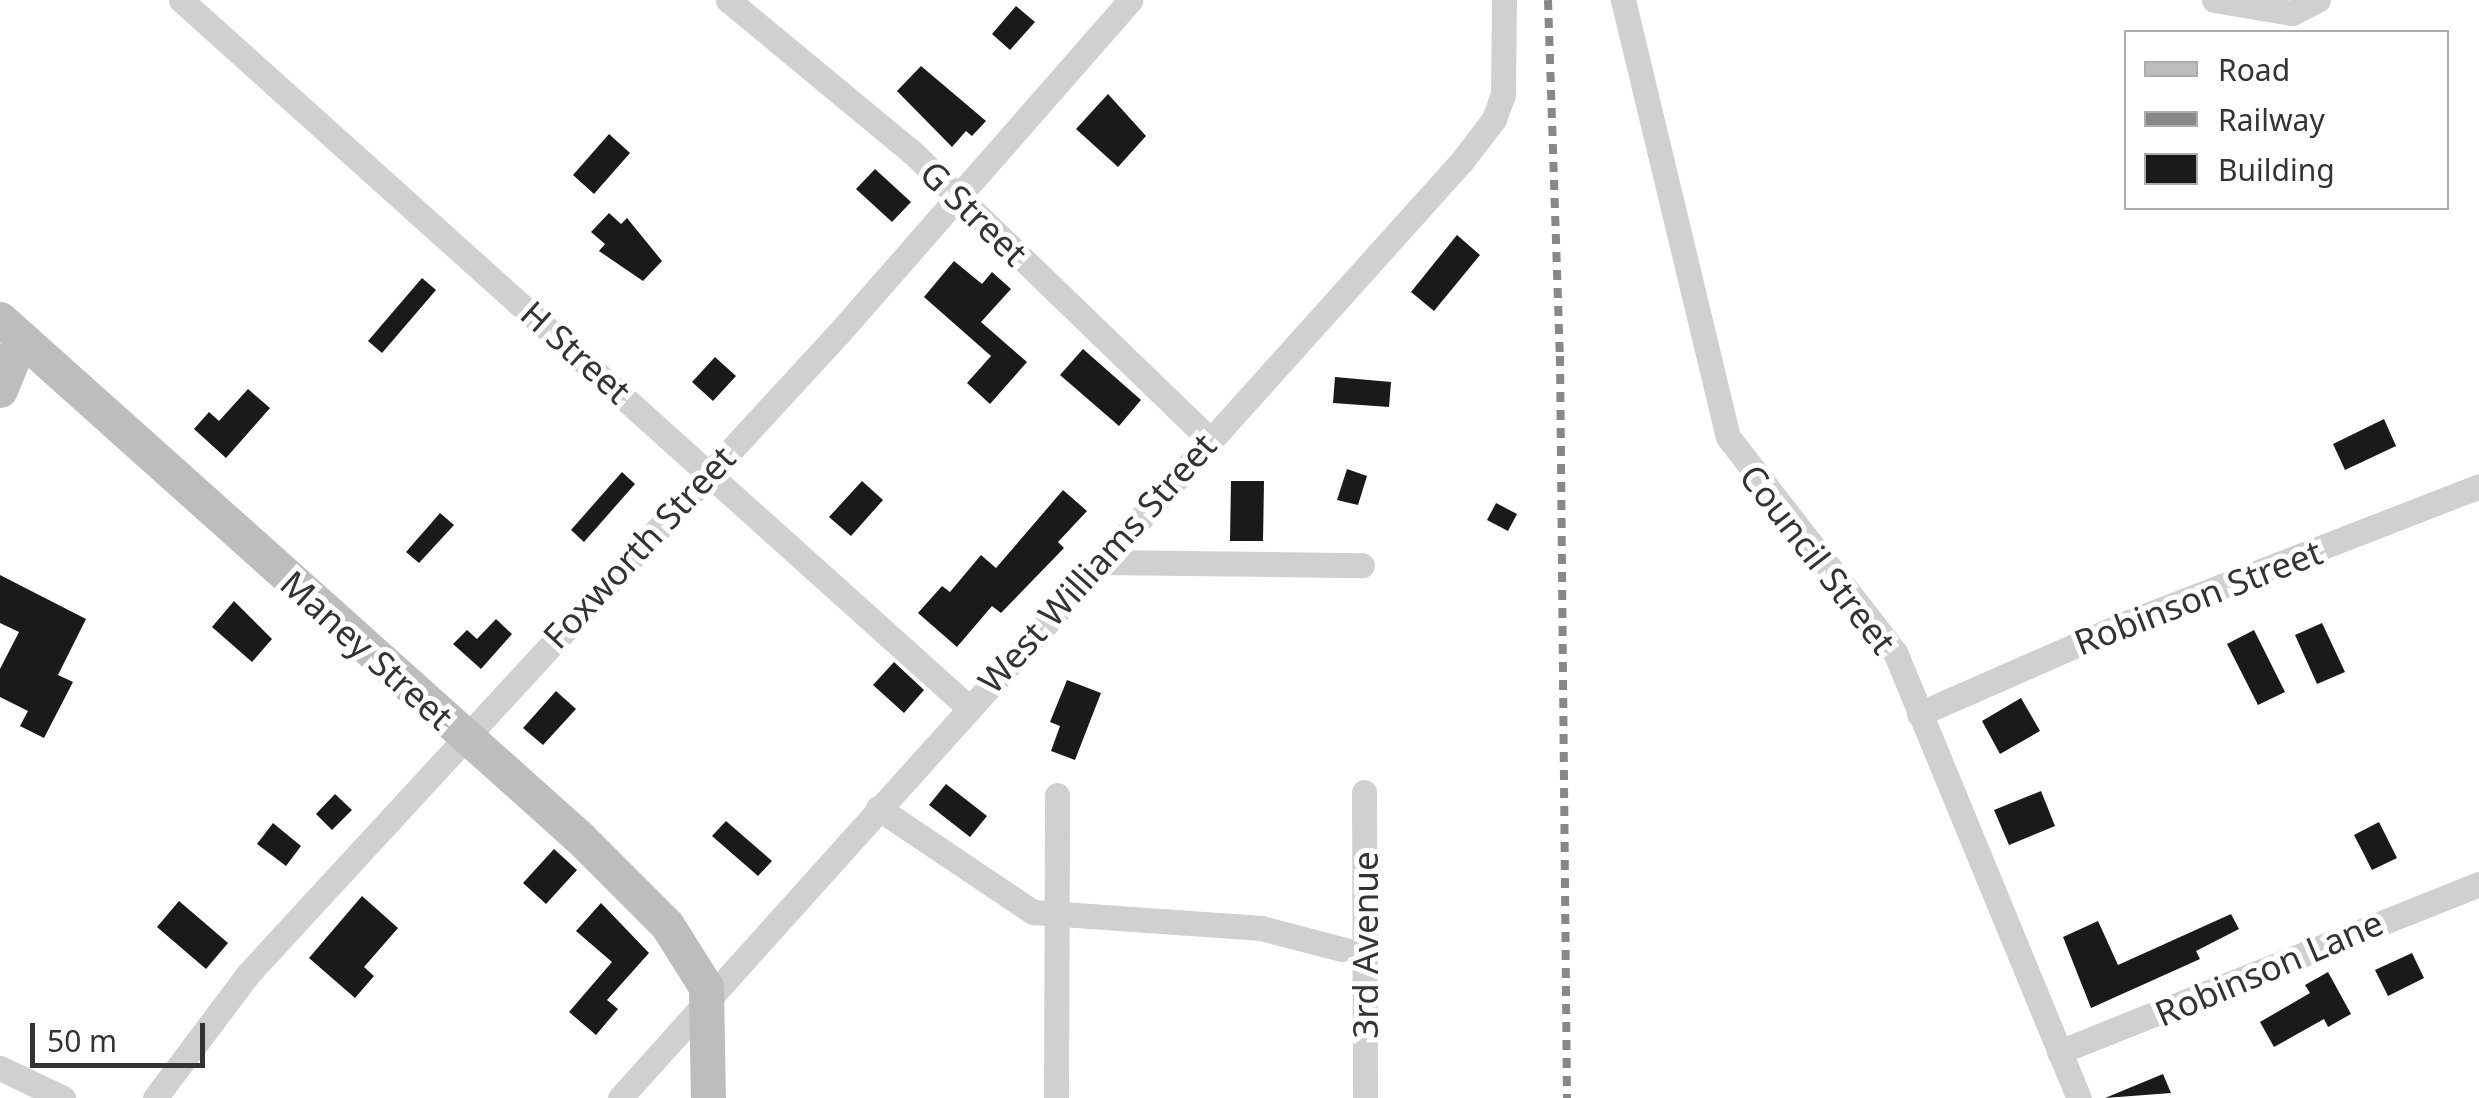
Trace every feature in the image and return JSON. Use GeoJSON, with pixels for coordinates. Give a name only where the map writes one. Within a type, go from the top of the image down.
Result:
{"type":"FeatureCollection","features":[{"type":"Feature","properties":{"kind":"street","name":"H Street"},"geometry":{"type":"LineString","coordinates":[[181,0],[968,708]]}},
{"type":"Feature","properties":{"kind":"street","name":"G Street"},"geometry":{"type":"LineString","coordinates":[[728,0],[898,140],[1208,439]]}},
{"type":"Feature","properties":{"kind":"street","name":"Foxworth Street"},"geometry":{"type":"LineString","coordinates":[[154,1098],[239,984],[958,198],[1130,0]]}},
{"type":"Feature","properties":{"kind":"street","name":"West Williams Street"},"geometry":{"type":"LineString","coordinates":[[620,1098],[1486,132],[1503,94],[1504,0]]}},
{"type":"Feature","properties":{"kind":"street","name":"Council Street"},"geometry":{"type":"LineString","coordinates":[[1623,0],[1728,437],[1772,502],[1884,632],[2079,1098]]}},
{"type":"Feature","properties":{"kind":"street"},"geometry":{"type":"LineString","coordinates":[[2214,0],[2292,13],[2318,0]]}},
{"type":"Feature","properties":{"kind":"street"},"geometry":{"type":"LineString","coordinates":[[0,390],[10,329]]}},
{"type":"Feature","properties":{"kind":"street","name":"Maney Street"},"geometry":{"type":"LineString","coordinates":[[10,329],[464,736],[667,925],[694,962],[708,1000]]}},
{"type":"Feature","properties":{"kind":"street","name":"Robinson Street"},"geometry":{"type":"LineString","coordinates":[[1919,714],[2075,644],[2479,486]]}},
{"type":"Feature","properties":{"kind":"street"},"geometry":{"type":"LineString","coordinates":[[1098,562],[1362,565]]}},
{"type":"Feature","properties":{"kind":"street","name":"3rd Avenue"},"geometry":{"type":"LineString","coordinates":[[1364,792],[1365,1098]]}},
{"type":"Feature","properties":{"kind":"street"},"geometry":{"type":"LineString","coordinates":[[1056,1098],[1057,795]]}},
{"type":"Feature","properties":{"kind":"street"},"geometry":{"type":"LineString","coordinates":[[878,808],[1033,912],[1056,918],[1261,928],[1364,955]]}},
{"type":"Feature","properties":{"kind":"street","name":"Robinson Lane"},"geometry":{"type":"LineString","coordinates":[[2059,1052],[2479,884]]}},
{"type":"Feature","properties":{"kind":"street"},"geometry":{"type":"LineString","coordinates":[[708,1000],[708,1098]]}},
{"type":"Feature","properties":{"kind":"street"},"geometry":{"type":"LineString","coordinates":[[0,1068],[63,1098]]}},
{"type":"Feature","properties":{"kind":"building"},"geometry":{"type":"Polygon","coordinates":[[[1016,6],[1035,22],[1010,50],[992,34],[1016,6]]]}},
{"type":"Feature","properties":{"kind":"building"},"geometry":{"type":"Polygon","coordinates":[[[921,66],[986,121],[972,136],[966,131],[952,147],[897,91],[921,66]]]}},
{"type":"Feature","properties":{"kind":"building"},"geometry":{"type":"Polygon","coordinates":[[[1108,94],[1146,136],[1118,167],[1076,129],[1108,94]]]}},
{"type":"Feature","properties":{"kind":"building"},"geometry":{"type":"Polygon","coordinates":[[[609,134],[630,153],[594,194],[573,175],[609,134]]]}},
{"type":"Feature","properties":{"kind":"building"},"geometry":{"type":"Polygon","coordinates":[[[875,169],[911,202],[892,222],[856,189],[875,169]]]}},
{"type":"Feature","properties":{"kind":"building"},"geometry":{"type":"Polygon","coordinates":[[[609,213],[621,224],[627,218],[662,261],[643,281],[599,251],[605,244],[591,232],[609,213]]]}},
{"type":"Feature","properties":{"kind":"building"},"geometry":{"type":"Polygon","coordinates":[[[1457,235],[1480,255],[1434,311],[1411,292],[1457,235]]]}},
{"type":"Feature","properties":{"kind":"building"},"geometry":{"type":"Polygon","coordinates":[[[954,261],[982,284],[992,272],[1011,289],[981,322],[1027,362],[990,404],[967,383],[991,356],[924,297],[954,261]]]}},
{"type":"Feature","properties":{"kind":"building"},"geometry":{"type":"Polygon","coordinates":[[[422,278],[436,290],[382,353],[368,341],[422,278]]]}},
{"type":"Feature","properties":{"kind":"building"},"geometry":{"type":"Polygon","coordinates":[[[1083,349],[1141,400],[1119,426],[1060,375],[1083,349]]]}},
{"type":"Feature","properties":{"kind":"building"},"geometry":{"type":"Polygon","coordinates":[[[715,357],[736,376],[713,401],[692,382],[715,357]]]}},
{"type":"Feature","properties":{"kind":"building"},"geometry":{"type":"Polygon","coordinates":[[[1335,377],[1391,382],[1389,407],[1333,403],[1335,377]]]}},
{"type":"Feature","properties":{"kind":"building"},"geometry":{"type":"Polygon","coordinates":[[[248,389],[270,408],[226,458],[194,429],[209,412],[219,421],[248,389]]]}},
{"type":"Feature","properties":{"kind":"building"},"geometry":{"type":"Polygon","coordinates":[[[2384,419],[2396,446],[2345,470],[2333,444],[2384,419]]]}},
{"type":"Feature","properties":{"kind":"building"},"geometry":{"type":"Polygon","coordinates":[[[1347,469],[1367,476],[1358,505],[1337,500],[1347,469]]]}},
{"type":"Feature","properties":{"kind":"building"},"geometry":{"type":"Polygon","coordinates":[[[622,472],[635,484],[584,542],[571,530],[622,472]]]}},
{"type":"Feature","properties":{"kind":"building"},"geometry":{"type":"Polygon","coordinates":[[[862,481],[883,500],[851,536],[829,517],[862,481]]]}},
{"type":"Feature","properties":{"kind":"building"},"geometry":{"type":"Polygon","coordinates":[[[1231,481],[1264,481],[1263,541],[1230,541],[1231,481]]]}},
{"type":"Feature","properties":{"kind":"building"},"geometry":{"type":"Polygon","coordinates":[[[1063,490],[1087,511],[1058,542],[1064,548],[1001,613],[992,606],[957,647],[918,613],[942,586],[950,592],[981,555],[996,568],[1063,490]]]}},
{"type":"Feature","properties":{"kind":"building"},"geometry":{"type":"Polygon","coordinates":[[[1496,503],[1517,514],[1508,531],[1487,520],[1496,503]]]}},
{"type":"Feature","properties":{"kind":"building"},"geometry":{"type":"Polygon","coordinates":[[[440,513],[454,525],[419,563],[406,552],[440,513]]]}},
{"type":"Feature","properties":{"kind":"building"},"geometry":{"type":"Polygon","coordinates":[[[0,575],[86,619],[58,675],[73,682],[44,738],[20,726],[28,711],[0,697],[0,669],[19,632],[0,623],[0,575]]]}},
{"type":"Feature","properties":{"kind":"building"},"geometry":{"type":"Polygon","coordinates":[[[234,601],[272,639],[252,662],[212,627],[234,601]]]}},
{"type":"Feature","properties":{"kind":"building"},"geometry":{"type":"Polygon","coordinates":[[[496,619],[512,634],[481,669],[453,644],[467,630],[477,639],[496,619]]]}},
{"type":"Feature","properties":{"kind":"building"},"geometry":{"type":"Polygon","coordinates":[[[2322,623],[2345,672],[2317,684],[2295,635],[2322,623]]]}},
{"type":"Feature","properties":{"kind":"building"},"geometry":{"type":"Polygon","coordinates":[[[2254,630],[2285,692],[2258,705],[2227,644],[2254,630]]]}},
{"type":"Feature","properties":{"kind":"building"},"geometry":{"type":"Polygon","coordinates":[[[894,662],[924,690],[904,713],[873,685],[894,662]]]}},
{"type":"Feature","properties":{"kind":"building"},"geometry":{"type":"Polygon","coordinates":[[[1067,680],[1101,693],[1075,760],[1051,751],[1060,726],[1050,722],[1067,680]]]}},
{"type":"Feature","properties":{"kind":"building"},"geometry":{"type":"Polygon","coordinates":[[[556,691],[576,709],[543,745],[523,728],[556,691]]]}},
{"type":"Feature","properties":{"kind":"building"},"geometry":{"type":"Polygon","coordinates":[[[2021,698],[2040,731],[2000,754],[1982,721],[2021,698]]]}},
{"type":"Feature","properties":{"kind":"building"},"geometry":{"type":"Polygon","coordinates":[[[946,784],[987,816],[970,837],[929,805],[946,784]]]}},
{"type":"Feature","properties":{"kind":"building"},"geometry":{"type":"Polygon","coordinates":[[[2041,791],[2055,826],[2009,845],[1994,810],[2041,791]]]}},
{"type":"Feature","properties":{"kind":"building"},"geometry":{"type":"Polygon","coordinates":[[[335,794],[352,810],[332,830],[316,814],[335,794]]]}},
{"type":"Feature","properties":{"kind":"building"},"geometry":{"type":"Polygon","coordinates":[[[726,821],[772,861],[758,876],[712,836],[726,821]]]}},
{"type":"Feature","properties":{"kind":"building"},"geometry":{"type":"Polygon","coordinates":[[[2379,822],[2397,858],[2372,870],[2354,835],[2379,822]]]}},
{"type":"Feature","properties":{"kind":"building"},"geometry":{"type":"Polygon","coordinates":[[[273,823],[301,846],[286,866],[257,844],[273,823]]]}},
{"type":"Feature","properties":{"kind":"building"},"geometry":{"type":"Polygon","coordinates":[[[554,849],[577,870],[546,904],[523,883],[554,849]]]}},
{"type":"Feature","properties":{"kind":"building"},"geometry":{"type":"Polygon","coordinates":[[[362,896],[398,928],[364,967],[374,976],[355,998],[309,958],[362,896]]]}},
{"type":"Feature","properties":{"kind":"building"},"geometry":{"type":"Polygon","coordinates":[[[179,901],[228,943],[206,969],[157,927],[179,901]]]}},
{"type":"Feature","properties":{"kind":"building"},"geometry":{"type":"Polygon","coordinates":[[[601,903],[649,953],[607,1000],[618,1009],[596,1035],[569,1012],[612,962],[576,931],[601,903]]]}},
{"type":"Feature","properties":{"kind":"building"},"geometry":{"type":"Polygon","coordinates":[[[2231,914],[2239,929],[2196,951],[2200,959],[2091,1008],[2063,937],[2098,921],[2118,965],[2231,914]]]}},
{"type":"Feature","properties":{"kind":"building"},"geometry":{"type":"Polygon","coordinates":[[[2412,953],[2424,978],[2388,996],[2375,970],[2412,953]]]}},
{"type":"Feature","properties":{"kind":"building"},"geometry":{"type":"Polygon","coordinates":[[[2328,972],[2351,1014],[2328,1027],[2324,1019],[2274,1047],[2260,1022],[2310,993],[2305,985],[2328,972]]]}},
{"type":"Feature","properties":{"kind":"building"},"geometry":{"type":"Polygon","coordinates":[[[2163,1074],[2171,1093],[2105,1098],[2163,1074]]]}},
{"type":"Feature","properties":{"kind":"railway"},"geometry":{"type":"LineString","coordinates":[[1548,0],[1560,356],[1567,1098]]}}]}
